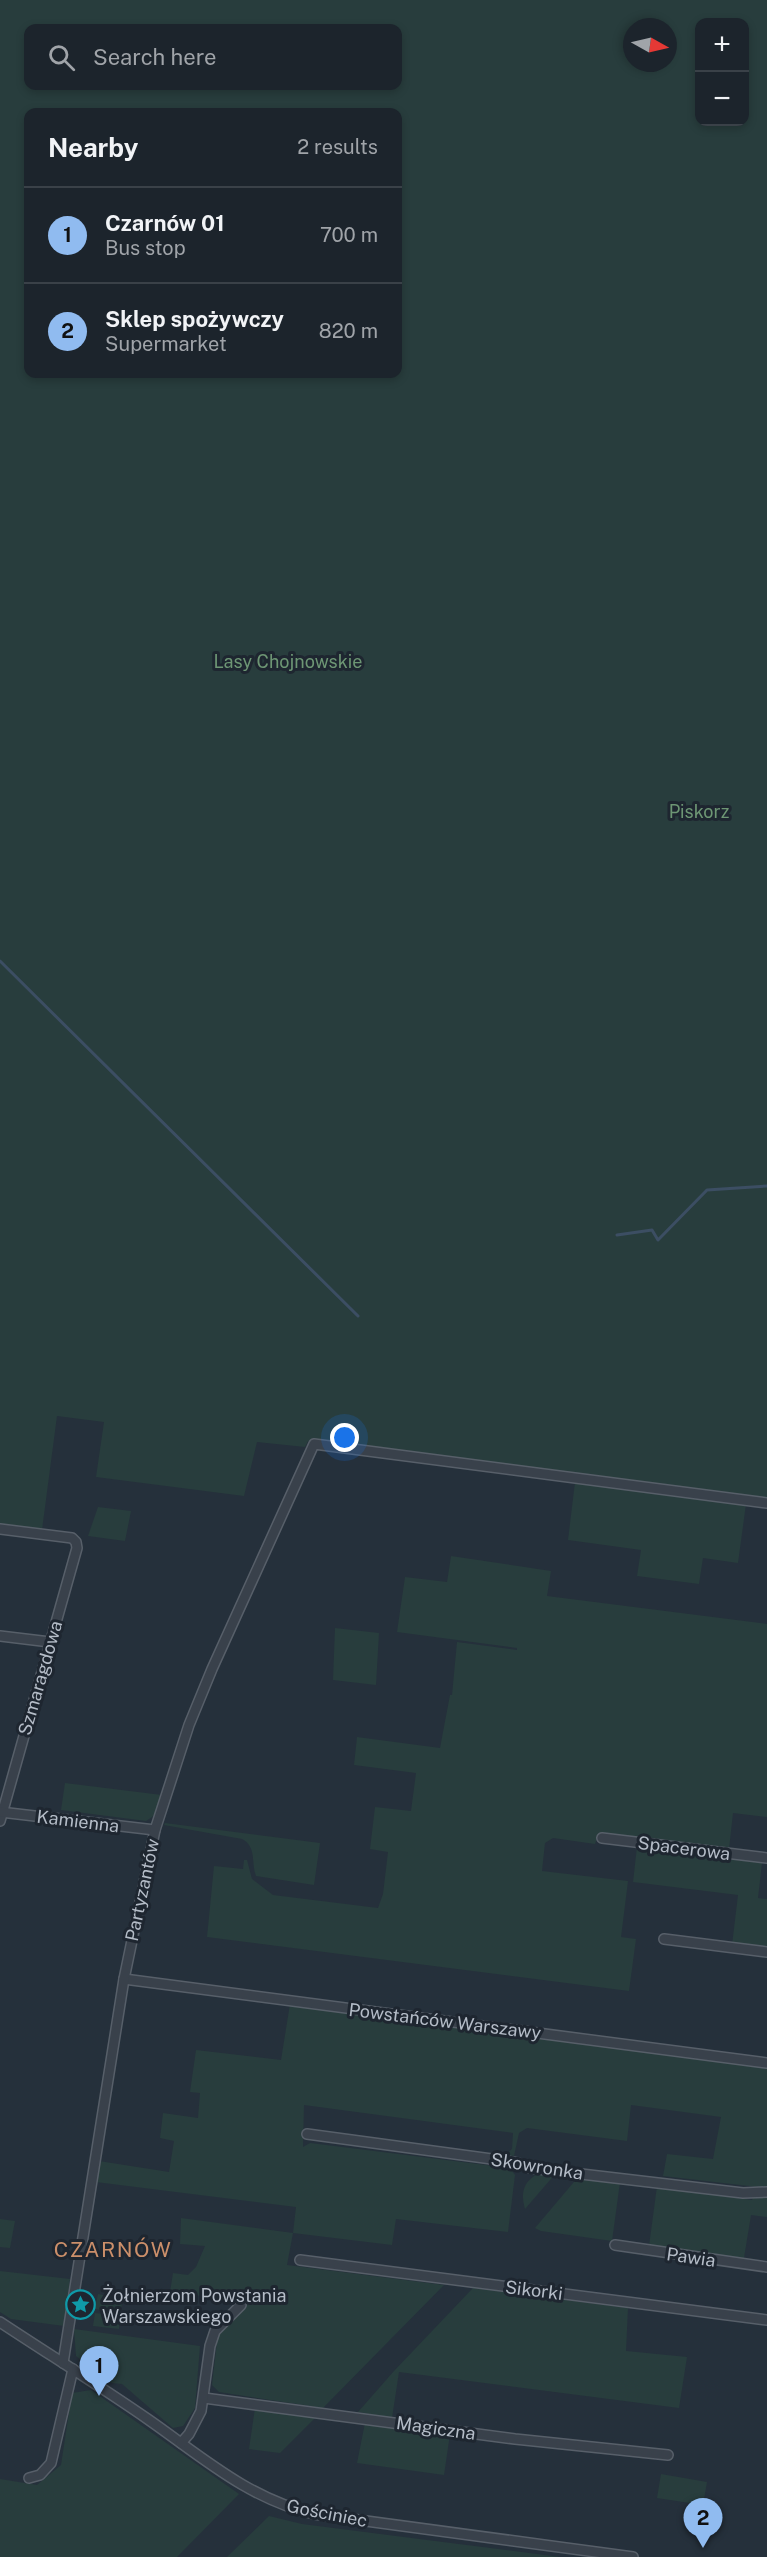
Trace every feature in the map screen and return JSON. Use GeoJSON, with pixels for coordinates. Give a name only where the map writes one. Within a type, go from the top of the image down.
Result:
{"type":"FeatureCollection","features":[{"type":"Feature","properties":{"kind":"street","name":"Partyzantów"},"geometry":{"type":"LineString","coordinates":[[63,2363],[124,1979],[155,1830],[189,1725],[212,1669],[314,1444],[767,1503]]}},
{"type":"Feature","properties":{"kind":"street","name":"Szmaragdowa"},"geometry":{"type":"LineString","coordinates":[[0,1529],[72,1538],[77,1548],[1,1815]]}},
{"type":"Feature","properties":{"kind":"street"},"geometry":{"type":"LineString","coordinates":[[0,1636],[50,1642]]}},
{"type":"Feature","properties":{"kind":"street","name":"Kamienna"},"geometry":{"type":"LineString","coordinates":[[1,1815],[155,1830]]}},
{"type":"Feature","properties":{"kind":"street","name":"Spacerowa"},"geometry":{"type":"LineString","coordinates":[[602,1838],[767,1858]]}},
{"type":"Feature","properties":{"kind":"street"},"geometry":{"type":"LineString","coordinates":[[664,1939],[767,1952]]}},
{"type":"Feature","properties":{"kind":"street","name":"Powstańców Warszawy"},"geometry":{"type":"LineString","coordinates":[[124,1979],[767,2063]]}},
{"type":"Feature","properties":{"kind":"street","name":"Skowronka"},"geometry":{"type":"LineString","coordinates":[[307,2134],[499,2160],[518,2163],[530,2168],[743,2193],[767,2192]]}},
{"type":"Feature","properties":{"kind":"street","name":"Pawia"},"geometry":{"type":"LineString","coordinates":[[615,2245],[767,2267]]}},
{"type":"Feature","properties":{"kind":"street","name":"Sikorki"},"geometry":{"type":"LineString","coordinates":[[300,2260],[767,2320]]}},
{"type":"Feature","properties":{"kind":"street"},"geometry":{"type":"LineString","coordinates":[[181,2443],[189,2434],[201,2411],[210,2346],[215,2331],[241,2305]]}},
{"type":"Feature","properties":{"kind":"street","name":"Gościniec"},"geometry":{"type":"LineString","coordinates":[[0,2322],[73,2369],[215,2469],[247,2489],[302,2511],[633,2557]]}},
{"type":"Feature","properties":{"kind":"street"},"geometry":{"type":"LineString","coordinates":[[29,2478],[40,2475],[51,2463],[73,2369]]}},
{"type":"Feature","properties":{"kind":"street","name":"Magiczna"},"geometry":{"type":"LineString","coordinates":[[204,2398],[516,2439],[668,2455]]}},
{"type":"Feature","properties":{"kind":"green space","name":"Lasy Chojnowskie"},"geometry":{"type":"Polygon","coordinates":[[[0,0],[767,0],[767,1499],[308,1441],[305,1447],[257,1442],[244,1496],[96,1477],[104,1422],[57,1416],[42,1530],[0,1524],[0,0]]]}},
{"type":"Feature","properties":{"kind":"green space"},"geometry":{"type":"Polygon","coordinates":[[[575,1482],[746,1504],[738,1563],[703,1558],[699,1584],[637,1576],[641,1550],[568,1540],[575,1482]]]}},
{"type":"Feature","properties":{"kind":"green space"},"geometry":{"type":"Polygon","coordinates":[[[98,1507],[131,1511],[125,1541],[88,1536],[98,1507]]]}},
{"type":"Feature","properties":{"kind":"green space"},"geometry":{"type":"Polygon","coordinates":[[[451,1556],[551,1571],[547,1596],[767,1624],[767,1817],[733,1813],[729,1849],[617,1835],[615,1837],[598,1835],[595,1844],[553,1838],[545,1843],[542,1871],[628,1881],[621,1937],[636,1939],[629,1991],[207,1937],[214,1866],[243,1869],[244,1860],[247,1860],[252,1879],[273,1895],[378,1908],[383,1894],[388,1852],[370,1849],[375,1807],[411,1811],[416,1773],[354,1765],[357,1737],[440,1748],[450,1695],[452,1695],[457,1642],[517,1650],[517,1648],[397,1632],[405,1577],[447,1582],[451,1556]]]}},
{"type":"Feature","properties":{"kind":"green space"},"geometry":{"type":"Polygon","coordinates":[[[335,1628],[379,1633],[376,1685],[333,1680],[335,1628]]]}},
{"type":"Feature","properties":{"kind":"green space"},"geometry":{"type":"Polygon","coordinates":[[[65,1783],[162,1795],[155,1815],[146,1821],[61,1810],[65,1783]]]}},
{"type":"Feature","properties":{"kind":"green space"},"geometry":{"type":"Polygon","coordinates":[[[165,1823],[320,1843],[314,1885],[256,1876],[252,1851],[247,1842],[242,1839],[164,1825],[165,1823]]]}},
{"type":"Feature","properties":{"kind":"green space"},"geometry":{"type":"Polygon","coordinates":[[[637,1847],[762,1863],[758,1898],[767,1899],[767,1950],[732,1945],[738,1895],[633,1882],[637,1847]]]}},
{"type":"Feature","properties":{"kind":"green space"},"geometry":{"type":"Polygon","coordinates":[[[290,2004],[767,2067],[767,2188],[663,2176],[667,2154],[713,2159],[721,2117],[631,2105],[627,2141],[527,2128],[519,2133],[514,2156],[505,2155],[512,2149],[513,2133],[304,2105],[303,2147],[310,2143],[510,2168],[515,2175],[508,2232],[396,2219],[392,2245],[293,2233],[296,2207],[96,2182],[99,2161],[169,2172],[174,2141],[160,2138],[163,2113],[198,2118],[200,2093],[190,2092],[196,2050],[281,2060],[290,2004]]]}},
{"type":"Feature","properties":{"kind":"green space"},"geometry":{"type":"Polygon","coordinates":[[[540,2173],[556,2173],[525,2209],[523,2192],[525,2187],[530,2179],[540,2173]]]}},
{"type":"Feature","properties":{"kind":"green space"},"geometry":{"type":"Polygon","coordinates":[[[579,2176],[620,2182],[612,2241],[541,2231],[535,2228],[579,2176]]]}},
{"type":"Feature","properties":{"kind":"green space"},"geometry":{"type":"Polygon","coordinates":[[[657,2186],[752,2200],[754,2195],[767,2197],[767,2217],[751,2215],[744,2258],[649,2246],[657,2186]]]}},
{"type":"Feature","properties":{"kind":"green space"},"geometry":{"type":"Polygon","coordinates":[[[181,2218],[293,2233],[287,2265],[444,2285],[323,2408],[219,2392],[212,2385],[218,2333],[248,2302],[170,2292],[173,2273],[188,2275],[196,2267],[205,2246],[180,2244],[181,2218]]]}},
{"type":"Feature","properties":{"kind":"green space"},"geometry":{"type":"Polygon","coordinates":[[[0,2219],[15,2221],[10,2248],[0,2247],[0,2219]]]}},
{"type":"Feature","properties":{"kind":"green space"},"geometry":{"type":"Polygon","coordinates":[[[0,2271],[70,2279],[64,2326],[11,2319],[0,2312],[0,2271]]]}},
{"type":"Feature","properties":{"kind":"green space"},"geometry":{"type":"Polygon","coordinates":[[[473,2288],[628,2308],[626,2351],[687,2357],[679,2408],[399,2372],[392,2418],[358,2412],[473,2288]]]}},
{"type":"Feature","properties":{"kind":"green space"},"geometry":{"type":"Polygon","coordinates":[[[98,2294],[123,2299],[120,2313],[95,2309],[98,2294]]]}},
{"type":"Feature","properties":{"kind":"green space"},"geometry":{"type":"Polygon","coordinates":[[[95,2313],[120,2316],[119,2329],[93,2326],[95,2313]]]}},
{"type":"Feature","properties":{"kind":"green space"},"geometry":{"type":"Polygon","coordinates":[[[74,2329],[200,2346],[195,2408],[183,2426],[173,2428],[122,2384],[112,2383],[76,2356],[74,2329]]]}},
{"type":"Feature","properties":{"kind":"green space"},"geometry":{"type":"Polygon","coordinates":[[[91,2390],[239,2494],[177,2557],[0,2557],[0,2479],[37,2485],[61,2465],[72,2393],[91,2390]]]}},
{"type":"Feature","properties":{"kind":"green space"},"geometry":{"type":"Polygon","coordinates":[[[255,2408],[316,2417],[280,2453],[249,2449],[255,2408]]]}},
{"type":"Feature","properties":{"kind":"green space"},"geometry":{"type":"Polygon","coordinates":[[[365,2423],[450,2434],[444,2475],[357,2463],[365,2423]]]}},
{"type":"Feature","properties":{"kind":"green space"},"geometry":{"type":"Polygon","coordinates":[[[661,2474],[707,2482],[703,2505],[657,2498],[661,2474]]]}},
{"type":"Feature","properties":{"kind":"green space"},"geometry":{"type":"Polygon","coordinates":[[[269,2516],[302,2524],[560,2557],[227,2557],[269,2516]]]}},
{"type":"Feature","properties":{"kind":"waterway"},"geometry":{"type":"LineString","coordinates":[[0,961],[358,1316]]}},
{"type":"Feature","properties":{"kind":"waterway"},"geometry":{"type":"LineString","coordinates":[[617,1235],[652,1230],[658,1240],[707,1190],[767,1186]]}},
{"type":"Feature","properties":{"kind":"place","name":"Żołnierzom Powstania Warszawskiego"},"geometry":{"type":"Point","coordinates":[81,2305]}},
{"type":"Feature","properties":{"kind":"place","name":"Czarnów 01"},"geometry":{"type":"Point","coordinates":[99,2396]}},
{"type":"Feature","properties":{"kind":"place","name":"Sklep spożywczy"},"geometry":{"type":"Point","coordinates":[703,2548]}},
{"type":"Feature","properties":{"kind":"district","name":"CZARNÓW"},"geometry":{"type":"Point","coordinates":[113,2249]}},
{"type":"Feature","properties":{"kind":"park label","name":"Piskorz"},"geometry":{"type":"Point","coordinates":[699,811]}}]}
